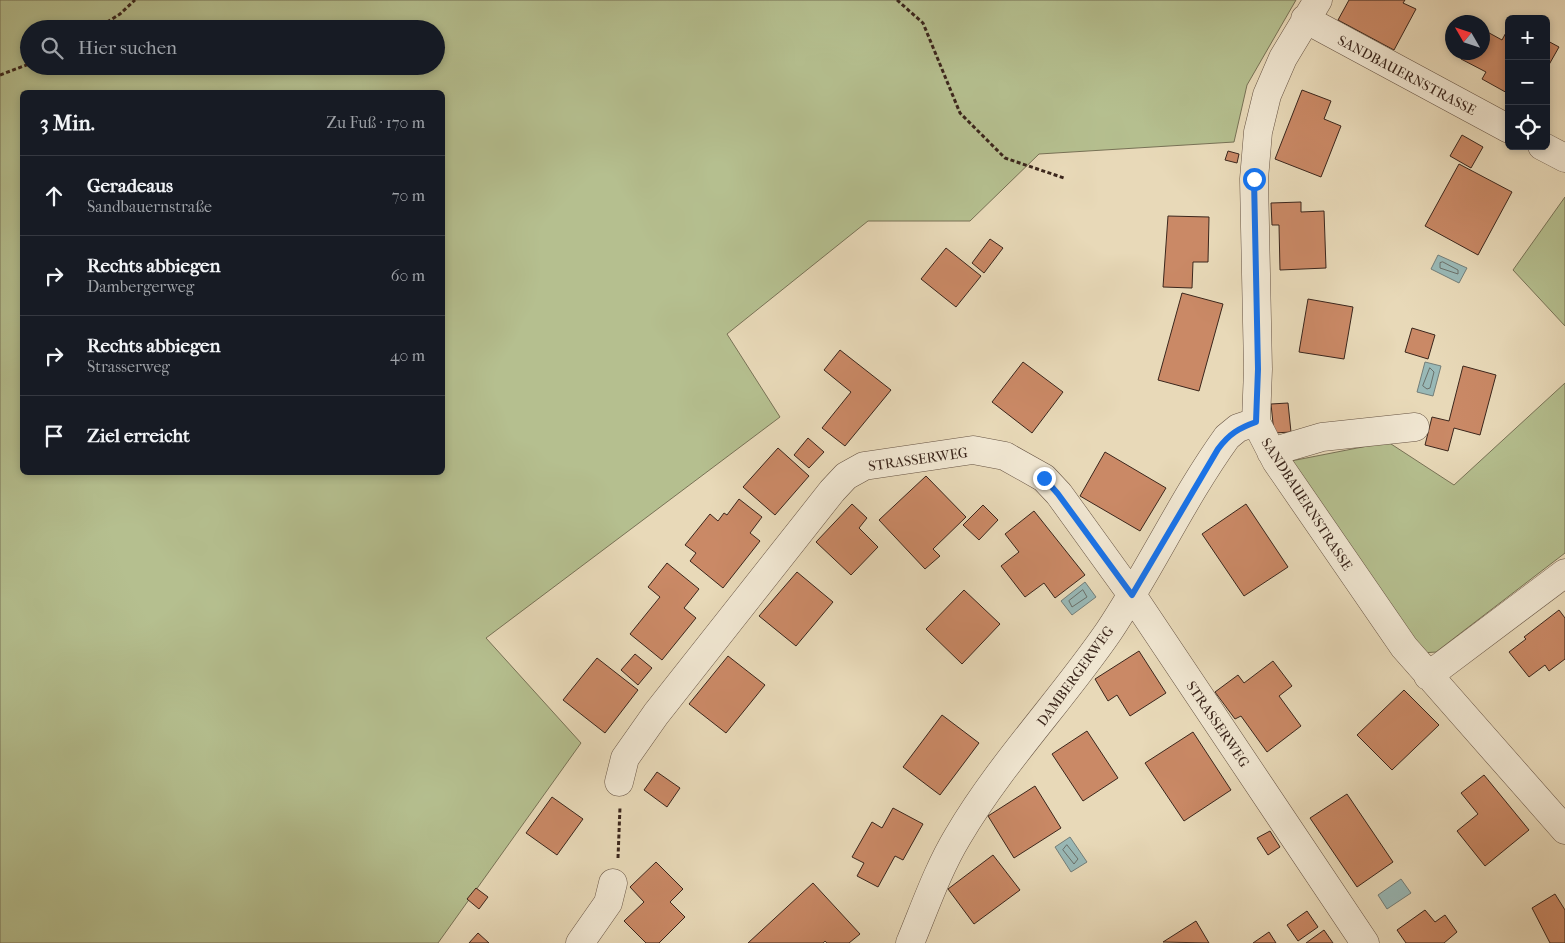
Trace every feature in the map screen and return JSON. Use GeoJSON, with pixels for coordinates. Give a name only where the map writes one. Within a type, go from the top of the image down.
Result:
{"type":"FeatureCollection","features":[{"type":"Feature","properties":{"kind":"street","name":"SANDBAUERNSTRASSE"},"geometry":{"type":"LineString","coordinates":[[1505,127],[1312,10],[1283,58],[1267,95],[1258,132],[1254,179],[1258,369],[1256,422],[1272,452],[1361,588],[1428,676],[1565,830]]}},
{"type":"Feature","properties":{"kind":"street"},"geometry":{"type":"LineString","coordinates":[[1550,150],[1565,158]]}},
{"type":"Feature","properties":{"kind":"street","name":"DAMBERGERWEG"},"geometry":{"type":"LineString","coordinates":[[910,943],[936,879],[957,837],[982,798],[1074,680],[1132,595],[1218,449],[1227,437],[1238,428],[1256,422]]}},
{"type":"Feature","properties":{"kind":"street"},"geometry":{"type":"LineString","coordinates":[[1272,452],[1322,437],[1415,427]]}},
{"type":"Feature","properties":{"kind":"street","name":"STRASSERWEG"},"geometry":{"type":"LineString","coordinates":[[619,782],[625,758],[656,714],[832,491],[846,476],[864,466],[973,450],[1005,456],[1044,478],[1058,494],[1132,595],[1365,943]]}},
{"type":"Feature","properties":{"kind":"street"},"geometry":{"type":"LineString","coordinates":[[1428,676],[1565,573]]}},
{"type":"Feature","properties":{"kind":"street"},"geometry":{"type":"LineString","coordinates":[[580,943],[608,903],[613,883]]}},
{"type":"Feature","properties":{"kind":"path"},"geometry":{"type":"LineString","coordinates":[[110,20],[135,0]]}},
{"type":"Feature","properties":{"kind":"path"},"geometry":{"type":"LineString","coordinates":[[897,0],[923,23],[960,113],[1006,158],[1064,178]]}},
{"type":"Feature","properties":{"kind":"path"},"geometry":{"type":"LineString","coordinates":[[0,75],[20,67]]}},
{"type":"Feature","properties":{"kind":"path"},"geometry":{"type":"LineString","coordinates":[[613,883],[618,865],[620,830],[619,782]]}},
{"type":"Feature","properties":{"kind":"green space"},"geometry":{"type":"Polygon","coordinates":[[[0,0],[1296,0],[1247,85],[1234,142],[1039,154],[970,221],[868,221],[727,334],[780,417],[486,638],[581,743],[438,943],[0,943],[0,0]]]}},
{"type":"Feature","properties":{"kind":"green space"},"geometry":{"type":"Polygon","coordinates":[[[1565,197],[1565,326],[1513,270],[1565,197]]]}},
{"type":"Feature","properties":{"kind":"green space"},"geometry":{"type":"Polygon","coordinates":[[[1565,383],[1565,553],[1436,652],[1422,653],[1291,461],[1388,442],[1454,485],[1565,383]]]}},
{"type":"Feature","properties":{"kind":"water"},"geometry":{"type":"Polygon","coordinates":[[[1438,255],[1467,268],[1459,283],[1431,269],[1438,255]]]}},
{"type":"Feature","properties":{"kind":"water"},"geometry":{"type":"Polygon","coordinates":[[[1425,362],[1441,366],[1433,396],[1417,392],[1425,362]]]}},
{"type":"Feature","properties":{"kind":"water"},"geometry":{"type":"Polygon","coordinates":[[[1085,582],[1096,597],[1072,615],[1061,601],[1085,582]]]}},
{"type":"Feature","properties":{"kind":"water"},"geometry":{"type":"Polygon","coordinates":[[[1070,837],[1087,862],[1071,872],[1055,847],[1070,837]]]}},
{"type":"Feature","properties":{"kind":"water"},"geometry":{"type":"Polygon","coordinates":[[[1401,879],[1411,893],[1387,909],[1378,895],[1401,879]]]}},
{"type":"Feature","properties":{"kind":"building"},"geometry":{"type":"Polygon","coordinates":[[[1349,0],[1405,0],[1403,3],[1416,9],[1394,50],[1338,20],[1349,0]]]}},
{"type":"Feature","properties":{"kind":"building"},"geometry":{"type":"Polygon","coordinates":[[[1490,33],[1502,40],[1505,34],[1505,92],[1482,79],[1486,72],[1463,60],[1490,60],[1490,33]]]}},
{"type":"Feature","properties":{"kind":"building"},"geometry":{"type":"Polygon","coordinates":[[[1550,42],[1559,47],[1550,63],[1550,42]]]}},
{"type":"Feature","properties":{"kind":"building"},"geometry":{"type":"Polygon","coordinates":[[[1302,90],[1331,101],[1324,119],[1341,126],[1321,177],[1275,159],[1302,90]]]}},
{"type":"Feature","properties":{"kind":"building"},"geometry":{"type":"Polygon","coordinates":[[[1462,135],[1483,147],[1471,168],[1450,156],[1462,135]]]}},
{"type":"Feature","properties":{"kind":"building"},"geometry":{"type":"Polygon","coordinates":[[[1228,151],[1239,154],[1237,163],[1225,160],[1228,151]]]}},
{"type":"Feature","properties":{"kind":"building"},"geometry":{"type":"Polygon","coordinates":[[[1459,164],[1512,192],[1478,255],[1425,226],[1459,164]]]}},
{"type":"Feature","properties":{"kind":"building"},"geometry":{"type":"Polygon","coordinates":[[[1301,202],[1301,212],[1324,211],[1326,268],[1280,270],[1279,225],[1272,225],[1271,203],[1301,202]]]}},
{"type":"Feature","properties":{"kind":"building"},"geometry":{"type":"Polygon","coordinates":[[[1168,216],[1209,217],[1208,262],[1193,262],[1192,288],[1163,287],[1168,216]]]}},
{"type":"Feature","properties":{"kind":"building"},"geometry":{"type":"Polygon","coordinates":[[[990,239],[1003,248],[984,273],[972,263],[990,239]]]}},
{"type":"Feature","properties":{"kind":"building"},"geometry":{"type":"Polygon","coordinates":[[[946,248],[981,276],[956,307],[921,279],[946,248]]]}},
{"type":"Feature","properties":{"kind":"building"},"geometry":{"type":"Polygon","coordinates":[[[1182,293],[1223,304],[1199,391],[1158,380],[1182,293]]]}},
{"type":"Feature","properties":{"kind":"building"},"geometry":{"type":"Polygon","coordinates":[[[1308,299],[1353,307],[1344,359],[1299,352],[1308,299]]]}},
{"type":"Feature","properties":{"kind":"building"},"geometry":{"type":"Polygon","coordinates":[[[1412,328],[1435,335],[1428,359],[1405,352],[1412,328]]]}},
{"type":"Feature","properties":{"kind":"building"},"geometry":{"type":"Polygon","coordinates":[[[840,350],[891,390],[845,446],[822,428],[851,392],[824,370],[840,350]]]}},
{"type":"Feature","properties":{"kind":"building"},"geometry":{"type":"Polygon","coordinates":[[[1023,362],[1063,392],[1032,433],[992,402],[1023,362]]]}},
{"type":"Feature","properties":{"kind":"building"},"geometry":{"type":"Polygon","coordinates":[[[1463,366],[1496,375],[1480,435],[1454,428],[1448,451],[1425,445],[1432,417],[1449,421],[1463,366]]]}},
{"type":"Feature","properties":{"kind":"building"},"geometry":{"type":"Polygon","coordinates":[[[1288,403],[1291,432],[1274,433],[1271,404],[1288,403]]]}},
{"type":"Feature","properties":{"kind":"building"},"geometry":{"type":"Polygon","coordinates":[[[808,438],[824,452],[809,468],[794,455],[808,438]]]}},
{"type":"Feature","properties":{"kind":"building"},"geometry":{"type":"Polygon","coordinates":[[[778,448],[809,476],[775,515],[743,487],[778,448]]]}},
{"type":"Feature","properties":{"kind":"building"},"geometry":{"type":"Polygon","coordinates":[[[1105,452],[1166,488],[1140,531],[1080,496],[1105,452]]]}},
{"type":"Feature","properties":{"kind":"building"},"geometry":{"type":"Polygon","coordinates":[[[926,476],[966,517],[933,549],[940,556],[925,569],[879,520],[926,476]]]}},
{"type":"Feature","properties":{"kind":"building"},"geometry":{"type":"Polygon","coordinates":[[[739,499],[762,517],[750,533],[760,541],[723,588],[690,561],[696,553],[685,545],[710,514],[718,521],[724,513],[727,515],[739,499]]]}},
{"type":"Feature","properties":{"kind":"building"},"geometry":{"type":"Polygon","coordinates":[[[852,504],[867,518],[859,528],[878,547],[851,575],[816,542],[852,504]]]}},
{"type":"Feature","properties":{"kind":"building"},"geometry":{"type":"Polygon","coordinates":[[[1246,504],[1288,567],[1244,596],[1202,534],[1246,504]]]}},
{"type":"Feature","properties":{"kind":"building"},"geometry":{"type":"Polygon","coordinates":[[[983,505],[998,520],[979,540],[963,525],[983,505]]]}},
{"type":"Feature","properties":{"kind":"building"},"geometry":{"type":"Polygon","coordinates":[[[1034,511],[1085,575],[1055,598],[1044,583],[1025,597],[1001,566],[1019,552],[1005,534],[1034,511]]]}},
{"type":"Feature","properties":{"kind":"building"},"geometry":{"type":"Polygon","coordinates":[[[667,563],[699,589],[684,608],[696,618],[662,660],[630,634],[660,597],[648,587],[667,563]]]}},
{"type":"Feature","properties":{"kind":"building"},"geometry":{"type":"Polygon","coordinates":[[[797,572],[833,602],[796,646],[759,616],[797,572]]]}},
{"type":"Feature","properties":{"kind":"building"},"geometry":{"type":"Polygon","coordinates":[[[964,590],[1000,624],[962,664],[926,629],[964,590]]]}},
{"type":"Feature","properties":{"kind":"building"},"geometry":{"type":"Polygon","coordinates":[[[1559,610],[1565,618],[1565,659],[1549,671],[1545,665],[1529,677],[1509,652],[1526,639],[1524,637],[1559,610]]]}},
{"type":"Feature","properties":{"kind":"building"},"geometry":{"type":"Polygon","coordinates":[[[1139,651],[1166,693],[1130,716],[1117,695],[1108,701],[1095,679],[1139,651]]]}},
{"type":"Feature","properties":{"kind":"building"},"geometry":{"type":"Polygon","coordinates":[[[635,654],[652,668],[638,685],[621,670],[635,654]]]}},
{"type":"Feature","properties":{"kind":"building"},"geometry":{"type":"Polygon","coordinates":[[[728,656],[765,685],[726,733],[689,704],[728,656]]]}},
{"type":"Feature","properties":{"kind":"building"},"geometry":{"type":"Polygon","coordinates":[[[597,658],[638,690],[605,733],[563,700],[597,658]]]}},
{"type":"Feature","properties":{"kind":"building"},"geometry":{"type":"Polygon","coordinates":[[[1273,661],[1292,686],[1279,696],[1301,726],[1267,752],[1241,716],[1235,719],[1215,692],[1238,675],[1244,683],[1273,661]]]}},
{"type":"Feature","properties":{"kind":"building"},"geometry":{"type":"Polygon","coordinates":[[[1404,690],[1439,725],[1392,770],[1357,735],[1404,690]]]}},
{"type":"Feature","properties":{"kind":"building"},"geometry":{"type":"Polygon","coordinates":[[[942,715],[979,743],[940,795],[903,767],[942,715]]]}},
{"type":"Feature","properties":{"kind":"building"},"geometry":{"type":"Polygon","coordinates":[[[1087,731],[1118,778],[1083,801],[1052,754],[1087,731]]]}},
{"type":"Feature","properties":{"kind":"building"},"geometry":{"type":"Polygon","coordinates":[[[1193,732],[1231,790],[1184,821],[1145,763],[1193,732]]]}},
{"type":"Feature","properties":{"kind":"building"},"geometry":{"type":"Polygon","coordinates":[[[657,772],[680,788],[667,807],[644,790],[657,772]]]}},
{"type":"Feature","properties":{"kind":"building"},"geometry":{"type":"Polygon","coordinates":[[[1484,775],[1529,830],[1485,866],[1457,831],[1478,814],[1461,793],[1484,775]]]}},
{"type":"Feature","properties":{"kind":"building"},"geometry":{"type":"Polygon","coordinates":[[[1035,786],[1061,828],[1014,858],[988,816],[1035,786]]]}},
{"type":"Feature","properties":{"kind":"building"},"geometry":{"type":"Polygon","coordinates":[[[1347,794],[1393,862],[1357,887],[1310,818],[1347,794]]]}},
{"type":"Feature","properties":{"kind":"building"},"geometry":{"type":"Polygon","coordinates":[[[552,797],[583,819],[557,855],[526,833],[552,797]]]}},
{"type":"Feature","properties":{"kind":"building"},"geometry":{"type":"Polygon","coordinates":[[[893,808],[923,824],[903,860],[895,856],[878,887],[857,876],[864,863],[852,857],[872,822],[882,828],[893,808]]]}},
{"type":"Feature","properties":{"kind":"building"},"geometry":{"type":"Polygon","coordinates":[[[1270,831],[1280,847],[1268,855],[1257,838],[1270,831]]]}},
{"type":"Feature","properties":{"kind":"building"},"geometry":{"type":"Polygon","coordinates":[[[993,855],[1020,890],[974,924],[948,889],[993,855]]]}},
{"type":"Feature","properties":{"kind":"building"},"geometry":{"type":"Polygon","coordinates":[[[656,862],[683,889],[670,902],[685,917],[659,943],[646,943],[624,921],[644,902],[630,887],[656,862]]]}},
{"type":"Feature","properties":{"kind":"building"},"geometry":{"type":"Polygon","coordinates":[[[813,883],[860,934],[849,943],[827,943],[825,941],[823,943],[748,943],[813,883]]]}},
{"type":"Feature","properties":{"kind":"building"},"geometry":{"type":"Polygon","coordinates":[[[476,888],[488,897],[479,909],[467,899],[476,888]]]}},
{"type":"Feature","properties":{"kind":"building"},"geometry":{"type":"Polygon","coordinates":[[[1555,894],[1565,910],[1565,943],[1550,943],[1532,908],[1555,894]]]}},
{"type":"Feature","properties":{"kind":"building"},"geometry":{"type":"Polygon","coordinates":[[[1425,910],[1435,922],[1445,915],[1457,932],[1444,943],[1406,943],[1397,930],[1425,910]]]}},
{"type":"Feature","properties":{"kind":"building"},"geometry":{"type":"Polygon","coordinates":[[[1307,911],[1318,927],[1298,941],[1287,925],[1307,911]]]}},
{"type":"Feature","properties":{"kind":"building"},"geometry":{"type":"Polygon","coordinates":[[[1196,921],[1209,943],[1163,942],[1196,921]]]}},
{"type":"Feature","properties":{"kind":"building"},"geometry":{"type":"Polygon","coordinates":[[[1324,930],[1333,943],[1306,943],[1324,930]]]}},
{"type":"Feature","properties":{"kind":"building"},"geometry":{"type":"Polygon","coordinates":[[[1269,932],[1276,943],[1253,943],[1269,932]]]}},
{"type":"Feature","properties":{"kind":"building"},"geometry":{"type":"Polygon","coordinates":[[[478,933],[489,943],[469,943],[478,933]]]}},
{"type":"Feature","properties":{"kind":"route"},"geometry":{"type":"LineString","coordinates":[[1044,478],[1058,494],[1132,595],[1218,449],[1227,437],[1238,428],[1256,422],[1258,369],[1254,179]]}}]}
